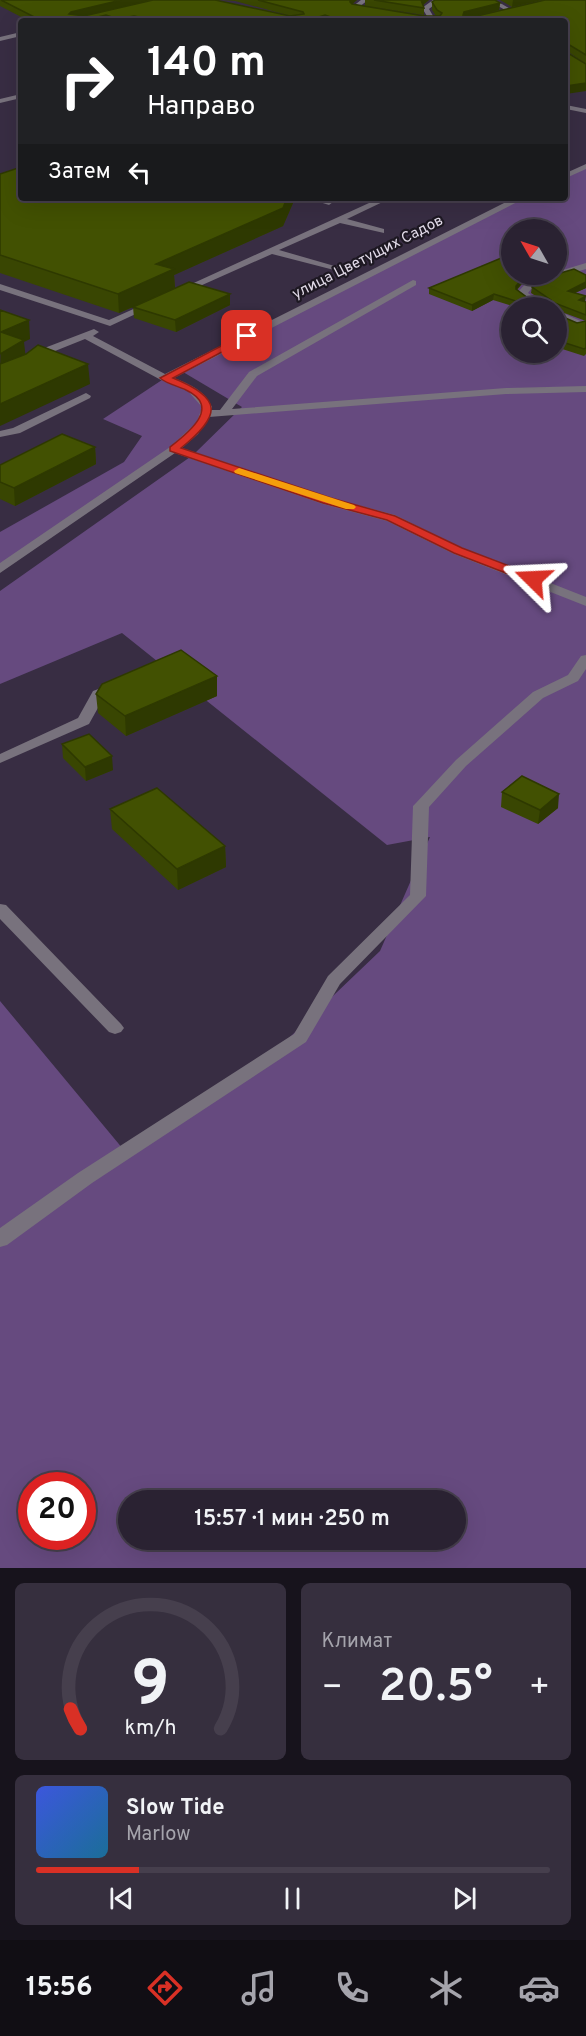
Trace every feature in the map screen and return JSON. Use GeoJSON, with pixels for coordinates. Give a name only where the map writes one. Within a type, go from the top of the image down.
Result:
{"type":"FeatureCollection","features":[{"type":"Feature","properties":{"kind":"street"},"geometry":{"type":"LineString","coordinates":[[365,0],[354,8],[379,12]]}},
{"type":"Feature","properties":{"kind":"street"},"geometry":{"type":"LineString","coordinates":[[433,18],[425,8],[437,0]]}},
{"type":"Feature","properties":{"kind":"street"},"geometry":{"type":"LineString","coordinates":[[490,0],[511,11]]}},
{"type":"Feature","properties":{"kind":"street"},"geometry":{"type":"LineString","coordinates":[[500,14],[521,9]]}},
{"type":"Feature","properties":{"kind":"street"},"geometry":{"type":"LineString","coordinates":[[0,39],[18,35]]}},
{"type":"Feature","properties":{"kind":"street"},"geometry":{"type":"LineString","coordinates":[[0,101],[18,97]]}},
{"type":"Feature","properties":{"kind":"street"},"geometry":{"type":"LineString","coordinates":[[568,106],[586,111]]}},
{"type":"Feature","properties":{"kind":"street"},"geometry":{"type":"LineString","coordinates":[[568,175],[586,166]]}},
{"type":"Feature","properties":{"kind":"street"},"geometry":{"type":"LineString","coordinates":[[324,201],[329,202]]}},
{"type":"Feature","properties":{"kind":"street"},"geometry":{"type":"LineString","coordinates":[[0,381],[23,370],[51,349],[86,336],[110,323],[381,201]]}},
{"type":"Feature","properties":{"kind":"street","name":"улица Цветущих Садов"},"geometry":{"type":"LineString","coordinates":[[165,378],[515,201]]}},
{"type":"Feature","properties":{"kind":"street"},"geometry":{"type":"LineString","coordinates":[[340,220],[381,231]]}},
{"type":"Feature","properties":{"kind":"street"},"geometry":{"type":"LineString","coordinates":[[273,251],[335,269]]}},
{"type":"Feature","properties":{"kind":"street"},"geometry":{"type":"LineString","coordinates":[[529,297],[522,292],[532,282],[586,266]]}},
{"type":"Feature","properties":{"kind":"street"},"geometry":{"type":"LineString","coordinates":[[223,413],[253,374],[413,283]]}},
{"type":"Feature","properties":{"kind":"street"},"geometry":{"type":"LineString","coordinates":[[0,287],[110,323]]}},
{"type":"Feature","properties":{"kind":"street"},"geometry":{"type":"LineString","coordinates":[[567,318],[584,326]]}},
{"type":"Feature","properties":{"kind":"street"},"geometry":{"type":"LineString","coordinates":[[0,569],[174,449],[194,432],[206,414],[207,407],[204,399],[192,389],[165,378],[86,336]]}},
{"type":"Feature","properties":{"kind":"street"},"geometry":{"type":"LineString","coordinates":[[206,414],[506,391],[586,389]]}},
{"type":"Feature","properties":{"kind":"street"},"geometry":{"type":"LineString","coordinates":[[0,434],[16,431],[86,396]]}},
{"type":"Feature","properties":{"kind":"street"},"geometry":{"type":"LineString","coordinates":[[174,449],[327,501],[391,518],[458,551],[586,602]]}},
{"type":"Feature","properties":{"kind":"street"},"geometry":{"type":"LineString","coordinates":[[0,1239],[85,1178],[300,1038],[334,980],[418,896],[421,806],[469,755],[538,695],[573,678],[586,660]]}},
{"type":"Feature","properties":{"kind":"street"},"geometry":{"type":"LineString","coordinates":[[0,759],[84,721],[98,694],[125,683]]}},
{"type":"Feature","properties":{"kind":"street"},"geometry":{"type":"LineString","coordinates":[[0,909],[115,1028]]}},
{"type":"Feature","properties":{"kind":"shaded area"},"geometry":{"type":"Polygon","coordinates":[[[586,165],[586,1568],[0,1568],[0,1001],[128,1155],[267,1059],[380,951],[430,837],[387,845],[122,633],[0,684],[0,591],[193,455],[242,407],[178,369],[514,201],[568,201],[568,174],[586,165]]]}},
{"type":"Feature","properties":{"kind":"shaded area"},"geometry":{"type":"Polygon","coordinates":[[[165,378],[203,399],[206,414],[194,432],[0,569],[0,532],[124,462],[142,436],[103,419],[165,378]]]}},
{"type":"Feature","properties":{"kind":"building"},"geometry":{"type":"Polygon","coordinates":[[[1,0],[121,0],[69,14],[84,16],[153,0],[215,0],[290,16],[304,14],[258,0],[350,0],[352,4],[424,16],[440,16],[442,13],[432,2],[435,0],[495,0],[500,3],[464,12],[463,15],[477,16],[545,0],[586,0],[586,55],[568,44],[568,18],[334,18],[325,15],[316,18],[144,18],[134,16],[115,18],[106,15],[94,18],[36,18],[1,0]]]}},
{"type":"Feature","properties":{"kind":"building"},"geometry":{"type":"Polygon","coordinates":[[[374,0],[421,0],[424,8],[374,0]]]}},
{"type":"Feature","properties":{"kind":"building"},"geometry":{"type":"Polygon","coordinates":[[[568,53],[586,64],[586,83],[568,86],[568,53]]]}},
{"type":"Feature","properties":{"kind":"building"},"geometry":{"type":"Polygon","coordinates":[[[18,168],[18,201],[286,201],[283,208],[156,264],[174,269],[118,294],[0,255],[0,174],[18,168]]]}},
{"type":"Feature","properties":{"kind":"building"},"geometry":{"type":"Polygon","coordinates":[[[501,258],[501,285],[517,285],[516,289],[527,297],[503,297],[494,294],[472,305],[429,288],[501,258]]]}},
{"type":"Feature","properties":{"kind":"building"},"geometry":{"type":"Polygon","coordinates":[[[574,269],[586,275],[586,282],[568,291],[586,296],[579,300],[586,302],[586,315],[567,308],[567,297],[547,297],[532,287],[533,285],[567,285],[567,271],[574,269]]]}},
{"type":"Feature","properties":{"kind":"building"},"geometry":{"type":"Polygon","coordinates":[[[189,282],[230,294],[175,320],[133,307],[189,282]]]}},
{"type":"Feature","properties":{"kind":"building"},"geometry":{"type":"Polygon","coordinates":[[[0,310],[29,320],[1,332],[24,340],[0,354],[0,310]]]}},
{"type":"Feature","properties":{"kind":"building"},"geometry":{"type":"Polygon","coordinates":[[[567,319],[577,323],[586,321],[586,348],[567,344],[567,319]]]}},
{"type":"Feature","properties":{"kind":"building"},"geometry":{"type":"Polygon","coordinates":[[[38,345],[88,364],[0,404],[0,364],[26,354],[38,345]]]}},
{"type":"Feature","properties":{"kind":"building"},"geometry":{"type":"Polygon","coordinates":[[[62,434],[95,447],[14,488],[0,482],[0,465],[62,434]]]}},
{"type":"Feature","properties":{"kind":"building"},"geometry":{"type":"Polygon","coordinates":[[[181,650],[217,676],[125,716],[96,694],[102,684],[181,650]]]}},
{"type":"Feature","properties":{"kind":"building"},"geometry":{"type":"Polygon","coordinates":[[[89,734],[112,756],[85,767],[62,744],[89,734]]]}},
{"type":"Feature","properties":{"kind":"building"},"geometry":{"type":"Polygon","coordinates":[[[522,776],[559,794],[540,810],[502,792],[522,776]]]}},
{"type":"Feature","properties":{"kind":"building"},"geometry":{"type":"Polygon","coordinates":[[[157,788],[225,846],[177,869],[110,809],[157,788]]]}},
{"type":"Feature","properties":{"kind":"slow traffic"},"geometry":{"type":"LineString","coordinates":[[239,471],[350,507]]}},
{"type":"Feature","properties":{"kind":"route"},"geometry":{"type":"LineString","coordinates":[[247,336],[165,378],[192,389],[204,399],[207,407],[202,423],[174,449],[327,501],[391,518],[458,551],[533,579]]}}]}
